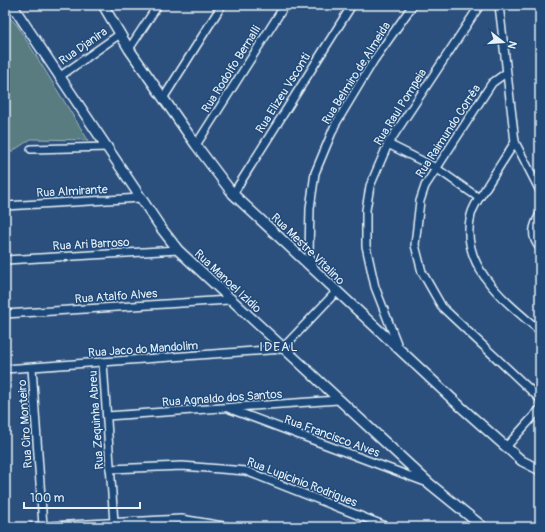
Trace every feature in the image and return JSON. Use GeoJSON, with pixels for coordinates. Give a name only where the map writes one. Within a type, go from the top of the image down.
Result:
{"type":"FeatureCollection","features":[{"type":"Feature","properties":{"kind":"street","name":"Rua Manoel Izidio"},"geometry":{"type":"LineString","coordinates":[[12,5],[59,77],[178,250],[229,300],[430,484],[483,527]]}},
{"type":"Feature","properties":{"kind":"street","name":"Rua Mestre Vitalino"},"geometry":{"type":"LineString","coordinates":[[103,5],[129,49],[164,97],[196,146],[233,194],[316,271],[336,292],[398,346],[455,402],[522,461],[540,470]]}},
{"type":"Feature","properties":{"kind":"street"},"geometry":{"type":"LineString","coordinates":[[129,49],[158,5]]}},
{"type":"Feature","properties":{"kind":"street"},"geometry":{"type":"LineString","coordinates":[[164,97],[222,5]]}},
{"type":"Feature","properties":{"kind":"street","name":"Rua Rodolfo Bernalli"},"geometry":{"type":"LineString","coordinates":[[196,146],[285,5]]}},
{"type":"Feature","properties":{"kind":"street","name":"Rua Elizeu Vsconti"},"geometry":{"type":"LineString","coordinates":[[233,194],[352,5]]}},
{"type":"Feature","properties":{"kind":"street","name":"Rua Belmiro de Almeida"},"geometry":{"type":"LineString","coordinates":[[316,271],[309,254],[310,208],[315,173],[335,125],[374,60],[413,5]]}},
{"type":"Feature","properties":{"kind":"street","name":"Rua Raul Pompeia"},"geometry":{"type":"LineString","coordinates":[[398,346],[375,287],[366,246],[366,210],[370,186],[388,144],[480,5]]}},
{"type":"Feature","properties":{"kind":"street"},"geometry":{"type":"LineString","coordinates":[[499,5],[515,142],[540,190]]}},
{"type":"Feature","properties":{"kind":"street","name":"Rua Djanira"},"geometry":{"type":"LineString","coordinates":[[59,77],[120,34]]}},
{"type":"Feature","properties":{"kind":"street","name":"Rua Raimundo Corrêa"},"geometry":{"type":"LineString","coordinates":[[506,73],[492,83],[425,186],[420,201],[417,218],[415,245],[422,272],[442,307],[540,399]]}},
{"type":"Feature","properties":{"kind":"street"},"geometry":{"type":"LineString","coordinates":[[515,142],[471,214],[468,239],[472,254],[485,279],[498,294],[540,331]]}},
{"type":"Feature","properties":{"kind":"street"},"geometry":{"type":"LineString","coordinates":[[388,144],[436,168],[480,198]]}},
{"type":"Feature","properties":{"kind":"street"},"geometry":{"type":"LineString","coordinates":[[31,149],[108,147]]}},
{"type":"Feature","properties":{"kind":"street","name":"Rua Almirante"},"geometry":{"type":"LineString","coordinates":[[5,206],[141,198]]}},
{"type":"Feature","properties":{"kind":"street"},"geometry":{"type":"LineString","coordinates":[[540,214],[534,225],[533,236],[540,248]]}},
{"type":"Feature","properties":{"kind":"street","name":"Rua Ari Barroso"},"geometry":{"type":"LineString","coordinates":[[5,260],[178,250]]}},
{"type":"Feature","properties":{"kind":"street"},"geometry":{"type":"LineString","coordinates":[[282,349],[336,292]]}},
{"type":"Feature","properties":{"kind":"street","name":"Rua Atalfo Alves"},"geometry":{"type":"LineString","coordinates":[[5,314],[229,300]]}},
{"type":"Feature","properties":{"kind":"street","name":"Rua Jaco do Mandolim"},"geometry":{"type":"LineString","coordinates":[[5,369],[282,349]]}},
{"type":"Feature","properties":{"kind":"street","name":"Rua Zequinha Abreu"},"geometry":{"type":"LineString","coordinates":[[103,363],[114,523]]}},
{"type":"Feature","properties":{"kind":"street","name":"Rua Ciro Monteiro"},"geometry":{"type":"LineString","coordinates":[[32,368],[43,526]]}},
{"type":"Feature","properties":{"kind":"street","name":"Rua Agnaldo dos Santos"},"geometry":{"type":"LineString","coordinates":[[107,416],[338,400]]}},
{"type":"Feature","properties":{"kind":"street","name":"Rua Francisco Alves"},"geometry":{"type":"LineString","coordinates":[[227,408],[430,484]]}},
{"type":"Feature","properties":{"kind":"street"},"geometry":{"type":"LineString","coordinates":[[506,447],[540,409]]}},
{"type":"Feature","properties":{"kind":"street","name":"Rua Lupicinio Rodrigues"},"geometry":{"type":"LineString","coordinates":[[110,469],[182,466],[246,471],[388,527]]}},
{"type":"Feature","properties":{"kind":"street"},"geometry":{"type":"LineString","coordinates":[[32,527],[181,519],[230,527]]}},
{"type":"Feature","properties":{"kind":"green space"},"geometry":{"type":"Polygon","coordinates":[[[5,13],[17,25],[88,140],[31,139],[5,156],[5,13]]]}},
{"type":"Feature","properties":{"kind":"district","name":"IDEAL"},"geometry":{"type":"Point","coordinates":[279,346]}}]}
